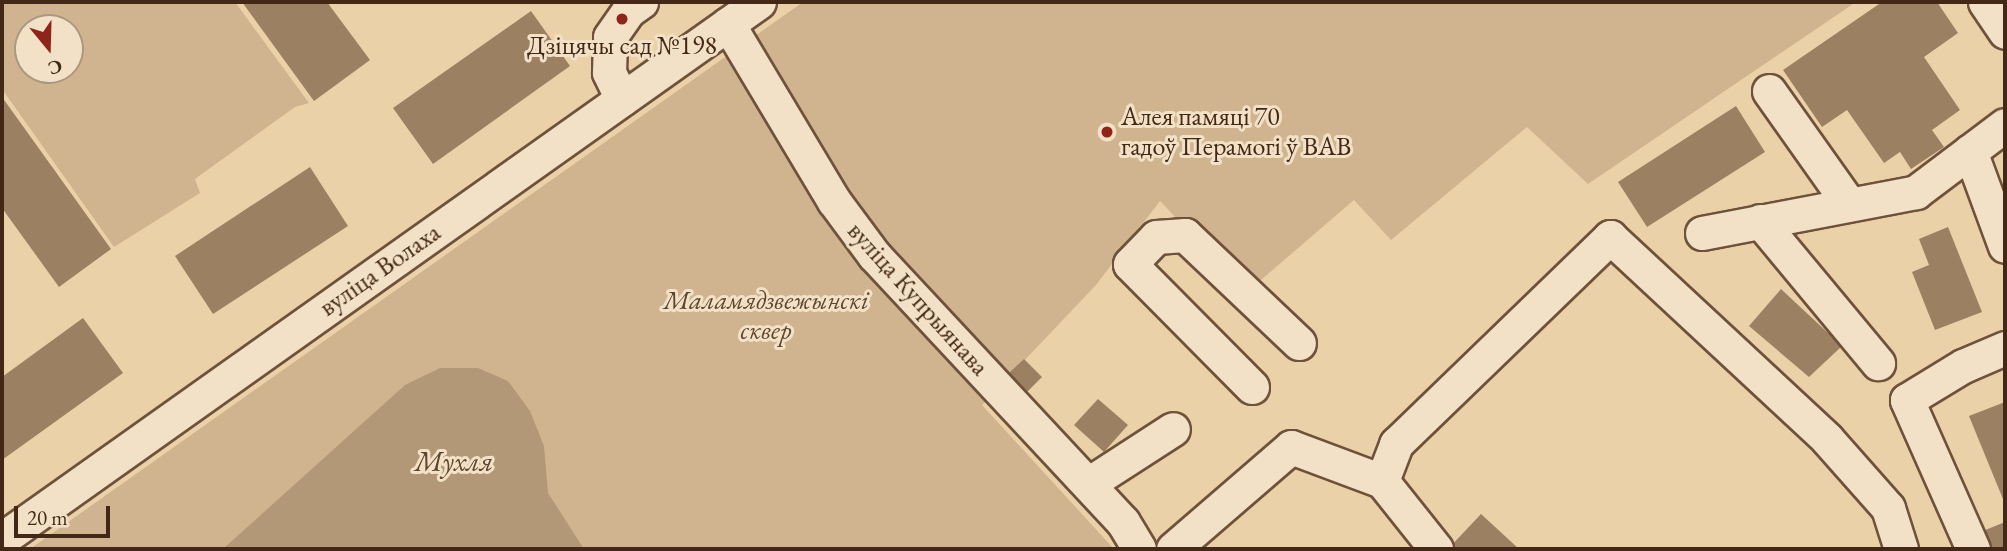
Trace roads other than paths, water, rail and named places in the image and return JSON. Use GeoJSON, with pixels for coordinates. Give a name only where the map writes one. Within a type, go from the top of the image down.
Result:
{"type":"FeatureCollection","features":[{"type":"Feature","properties":{"kind":"street","name":"вуліца Волаха"},"geometry":{"type":"LineString","coordinates":[[2,539],[759,2]]}},
{"type":"Feature","properties":{"kind":"street"},"geometry":{"type":"LineString","coordinates":[[1985,2],[2005,32]]}},
{"type":"Feature","properties":{"kind":"street"},"geometry":{"type":"LineString","coordinates":[[622,99],[608,72],[610,37],[630,5]]}},
{"type":"Feature","properties":{"kind":"street","name":"вуліца Купрыянава"},"geometry":{"type":"LineString","coordinates":[[728,24],[834,201],[874,255],[1124,522],[1139,549]]}},
{"type":"Feature","properties":{"kind":"street"},"geometry":{"type":"LineString","coordinates":[[1769,91],[1849,204]]}},
{"type":"Feature","properties":{"kind":"street"},"geometry":{"type":"LineString","coordinates":[[1702,233],[1916,191],[2005,125]]}},
{"type":"Feature","properties":{"kind":"street"},"geometry":{"type":"LineString","coordinates":[[1970,151],[2005,246]]}},
{"type":"Feature","properties":{"kind":"street"},"geometry":{"type":"LineString","coordinates":[[1760,221],[1878,363]]}},
{"type":"Feature","properties":{"kind":"street"},"geometry":{"type":"LineString","coordinates":[[1252,387],[1130,264],[1156,237],[1185,235],[1299,343]]}},
{"type":"Feature","properties":{"kind":"street"},"geometry":{"type":"LineString","coordinates":[[1382,481],[1396,444],[1610,237],[1826,439],[1888,508],[1901,549]]}},
{"type":"Feature","properties":{"kind":"street"},"geometry":{"type":"LineString","coordinates":[[1973,549],[1907,400],[1963,366],[2005,348]]}},
{"type":"Feature","properties":{"kind":"street"},"geometry":{"type":"LineString","coordinates":[[1088,484],[1173,429]]}},
{"type":"Feature","properties":{"kind":"street"},"geometry":{"type":"LineString","coordinates":[[1173,549],[1291,447],[1382,481],[1436,549]]}},
{"type":"Feature","properties":{"kind":"water","name":"Мухля"},"geometry":{"type":"Polygon","coordinates":[[[440,368],[478,368],[508,381],[530,411],[544,446],[548,493],[584,549],[223,549],[405,385],[440,368]]]}},
{"type":"Feature","properties":{"kind":"place","name":"Дзіцячы сад №198"},"geometry":{"type":"Point","coordinates":[622,19]}},
{"type":"Feature","properties":{"kind":"place","name":"Алея памяці 70 гадоў Перамогі ў ВАВ"},"geometry":{"type":"Point","coordinates":[1107,132]}},
{"type":"Feature","properties":{"kind":"park label","name":"Маламядзвежынскі сквер"},"geometry":{"type":"Point","coordinates":[766,316]}}]}
